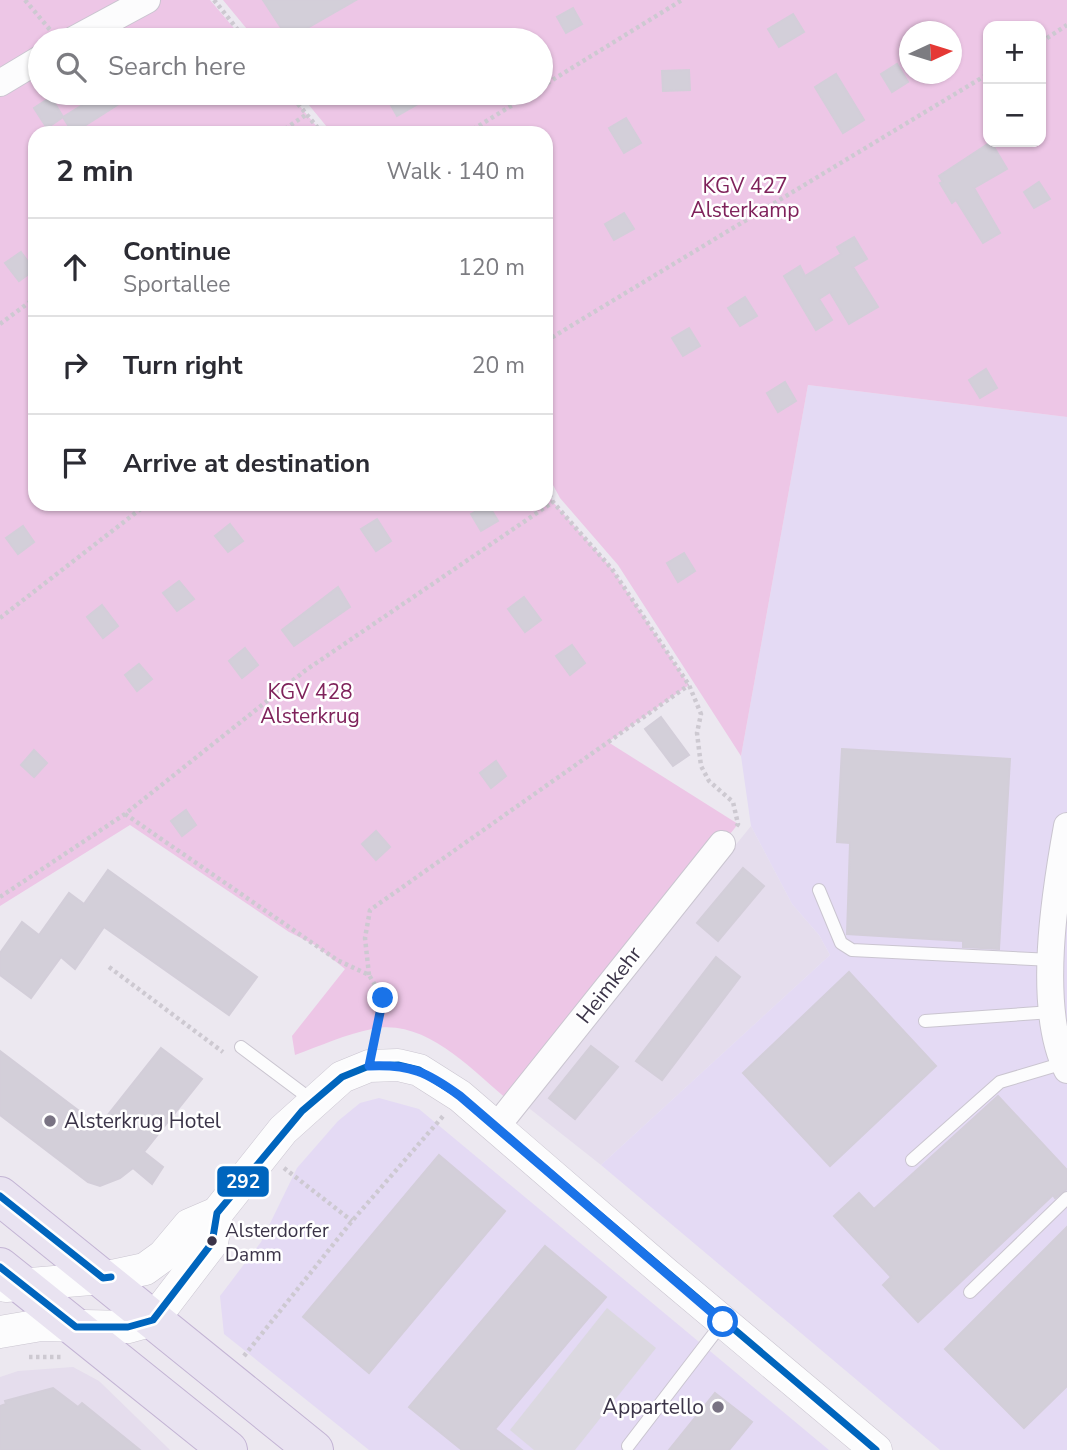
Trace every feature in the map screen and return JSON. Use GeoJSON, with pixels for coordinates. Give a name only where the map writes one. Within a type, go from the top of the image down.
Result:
{"type":"FeatureCollection","features":[{"type":"Feature","properties":{"kind":"main road"},"geometry":{"type":"LineString","coordinates":[[0,1196],[314,1450]]}},
{"type":"Feature","properties":{"kind":"main road"},"geometry":{"type":"LineString","coordinates":[[7,1279],[67,1341],[228,1450]]}},
{"type":"Feature","properties":{"kind":"street"},"geometry":{"type":"LineString","coordinates":[[95,28],[147,0]]}},
{"type":"Feature","properties":{"kind":"street"},"geometry":{"type":"LineString","coordinates":[[0,83],[28,66]]}},
{"type":"Feature","properties":{"kind":"street"},"geometry":{"type":"LineString","coordinates":[[1065,1066],[1052,960],[1059,871],[1067,826]]}},
{"type":"Feature","properties":{"kind":"street","name":"Heimkehr"},"geometry":{"type":"LineString","coordinates":[[497,1126],[722,844]]}},
{"type":"Feature","properties":{"kind":"street"},"geometry":{"type":"LineString","coordinates":[[7,1279],[103,1278],[145,1269],[163,1256],[189,1225],[217,1213],[265,1153],[313,1101],[342,1077],[369,1066],[398,1065],[419,1070],[460,1096],[876,1450]]}},
{"type":"Feature","properties":{"kind":"street"},"geometry":{"type":"LineString","coordinates":[[0,1332],[41,1325],[67,1341],[153,1320],[212,1243],[217,1213]]}},
{"type":"Feature","properties":{"kind":"lane"},"geometry":{"type":"LineString","coordinates":[[819,890],[841,943],[852,950],[1052,960]]}},
{"type":"Feature","properties":{"kind":"lane"},"geometry":{"type":"LineString","coordinates":[[925,1021],[1057,1018]]}},
{"type":"Feature","properties":{"kind":"lane"},"geometry":{"type":"LineString","coordinates":[[241,1047],[313,1101]]}},
{"type":"Feature","properties":{"kind":"lane"},"geometry":{"type":"LineString","coordinates":[[912,1160],[1000,1082],[1065,1066]]}},
{"type":"Feature","properties":{"kind":"lane"},"geometry":{"type":"LineString","coordinates":[[970,1292],[1067,1198]]}},
{"type":"Feature","properties":{"kind":"lane"},"geometry":{"type":"LineString","coordinates":[[628,1446],[723,1322]]}},
{"type":"Feature","properties":{"kind":"path"},"geometry":{"type":"LineString","coordinates":[[25,0],[48,28]]}},
{"type":"Feature","properties":{"kind":"path"},"geometry":{"type":"LineString","coordinates":[[214,0],[236,28]]}},
{"type":"Feature","properties":{"kind":"path"},"geometry":{"type":"LineString","coordinates":[[553,80],[682,0]]}},
{"type":"Feature","properties":{"kind":"path"},"geometry":{"type":"LineString","coordinates":[[1046,39],[1067,25]]}},
{"type":"Feature","properties":{"kind":"path"},"geometry":{"type":"LineString","coordinates":[[553,337],[983,77]]}},
{"type":"Feature","properties":{"kind":"path"},"geometry":{"type":"LineString","coordinates":[[299,105],[316,126]]}},
{"type":"Feature","properties":{"kind":"path"},"geometry":{"type":"LineString","coordinates":[[478,126],[512,105]]}},
{"type":"Feature","properties":{"kind":"path"},"geometry":{"type":"LineString","coordinates":[[289,126],[307,114]]}},
{"type":"Feature","properties":{"kind":"path"},"geometry":{"type":"LineString","coordinates":[[0,324],[28,303]]}},
{"type":"Feature","properties":{"kind":"path"},"geometry":{"type":"LineString","coordinates":[[553,502],[612,569],[687,682],[701,714],[697,733],[701,766],[709,781],[733,802],[737,814],[738,824],[722,844]]}},
{"type":"Feature","properties":{"kind":"path"},"geometry":{"type":"LineString","coordinates":[[0,618],[138,511]]}},
{"type":"Feature","properties":{"kind":"path"},"geometry":{"type":"LineString","coordinates":[[0,897],[125,814],[306,670],[540,511]]}},
{"type":"Feature","properties":{"kind":"path"},"geometry":{"type":"LineString","coordinates":[[369,1066],[383,998],[369,975],[365,938],[370,910],[687,682]]}},
{"type":"Feature","properties":{"kind":"path"},"geometry":{"type":"LineString","coordinates":[[125,814],[337,960],[369,975]]}},
{"type":"Feature","properties":{"kind":"path"},"geometry":{"type":"LineString","coordinates":[[109,967],[227,1055]]}},
{"type":"Feature","properties":{"kind":"path"},"geometry":{"type":"LineString","coordinates":[[240,1362],[352,1222],[460,1096]]}},
{"type":"Feature","properties":{"kind":"path"},"geometry":{"type":"LineString","coordinates":[[265,1153],[352,1222]]}},
{"type":"Feature","properties":{"kind":"path"},"geometry":{"type":"LineString","coordinates":[[22,1358],[67,1341]]}},
{"type":"Feature","properties":{"kind":"shaded area"},"geometry":{"type":"Polygon","coordinates":[[[808,385],[1067,417],[1067,1450],[940,1450],[601,1165],[830,955],[819,935],[792,904],[751,826],[741,756],[808,385]]]}},
{"type":"Feature","properties":{"kind":"shaded area"},"geometry":{"type":"Polygon","coordinates":[[[751,826],[792,904],[819,935],[830,955],[601,1165],[525,1105],[751,826]]]}},
{"type":"Feature","properties":{"kind":"shaded area"},"geometry":{"type":"Polygon","coordinates":[[[379,1098],[419,1109],[829,1450],[369,1450],[224,1334],[220,1296],[261,1242],[297,1168],[338,1121],[360,1103],[379,1098]]]}},
{"type":"Feature","properties":{"kind":"shaded area"},"geometry":{"type":"Polygon","coordinates":[[[607,1308],[656,1348],[575,1450],[534,1450],[510,1430],[607,1308]]]}},
{"type":"Feature","properties":{"kind":"shaded area"},"geometry":{"type":"Polygon","coordinates":[[[73,1367],[99,1381],[170,1450],[0,1450],[0,1377],[18,1371],[73,1367]]]}},
{"type":"Feature","properties":{"kind":"green space","name":"KGV 428 Alsterkrug"},"geometry":{"type":"Polygon","coordinates":[[[0,0],[210,0],[234,28],[28,28],[28,105],[299,105],[316,126],[28,126],[28,511],[553,511],[553,502],[612,569],[689,685],[608,742],[738,824],[514,1105],[449,1051],[412,1031],[372,1029],[295,1055],[292,1036],[345,969],[315,945],[289,932],[130,825],[0,906],[0,0]]]}},
{"type":"Feature","properties":{"kind":"green space","name":"KGV 427 Alsterkamp"},"geometry":{"type":"Polygon","coordinates":[[[223,0],[1067,0],[1067,417],[808,385],[741,756],[618,565],[560,498],[553,485],[553,126],[326,126],[309,105],[553,105],[553,28],[246,28],[223,0]]]}},
{"type":"Feature","properties":{"kind":"building"},"geometry":{"type":"Polygon","coordinates":[[[263,0],[356,0],[307,28],[281,28],[263,0]]]}},
{"type":"Feature","properties":{"kind":"building"},"geometry":{"type":"Polygon","coordinates":[[[573,8],[582,24],[566,33],[557,17],[573,8]]]}},
{"type":"Feature","properties":{"kind":"building"},"geometry":{"type":"Polygon","coordinates":[[[793,14],[804,32],[779,47],[768,29],[793,14]]]}},
{"type":"Feature","properties":{"kind":"building"},"geometry":{"type":"Polygon","coordinates":[[[897,64],[899,84],[905,84],[892,92],[881,74],[897,64]]]}},
{"type":"Feature","properties":{"kind":"building"},"geometry":{"type":"Polygon","coordinates":[[[689,70],[690,90],[663,91],[662,71],[689,70]]]}},
{"type":"Feature","properties":{"kind":"building"},"geometry":{"type":"Polygon","coordinates":[[[836,74],[864,120],[843,133],[815,87],[836,74]]]}},
{"type":"Feature","properties":{"kind":"building"},"geometry":{"type":"Polygon","coordinates":[[[39,105],[56,105],[63,117],[46,126],[34,108],[39,105]]]}},
{"type":"Feature","properties":{"kind":"building"},"geometry":{"type":"Polygon","coordinates":[[[82,105],[117,105],[84,126],[69,126],[63,117],[82,105]]]}},
{"type":"Feature","properties":{"kind":"building"},"geometry":{"type":"Polygon","coordinates":[[[391,105],[416,105],[397,116],[391,105]]]}},
{"type":"Feature","properties":{"kind":"building"},"geometry":{"type":"Polygon","coordinates":[[[626,118],[641,143],[624,153],[609,128],[626,118]]]}},
{"type":"Feature","properties":{"kind":"building"},"geometry":{"type":"Polygon","coordinates":[[[983,147],[994,147],[1007,169],[974,188],[1000,233],[983,243],[956,200],[952,203],[940,183],[943,182],[939,176],[983,147]]]}},
{"type":"Feature","properties":{"kind":"building"},"geometry":{"type":"Polygon","coordinates":[[[1039,182],[1050,199],[1034,208],[1024,192],[1039,182]]]}},
{"type":"Feature","properties":{"kind":"building"},"geometry":{"type":"Polygon","coordinates":[[[624,213],[634,229],[614,240],[605,224],[624,213]]]}},
{"type":"Feature","properties":{"kind":"building"},"geometry":{"type":"Polygon","coordinates":[[[854,237],[867,259],[853,267],[878,307],[849,324],[830,292],[819,299],[832,320],[816,330],[784,276],[800,266],[805,276],[841,254],[837,247],[854,237]]]}},
{"type":"Feature","properties":{"kind":"building"},"geometry":{"type":"Polygon","coordinates":[[[21,252],[28,262],[28,274],[19,281],[5,263],[21,252]]]}},
{"type":"Feature","properties":{"kind":"building"},"geometry":{"type":"Polygon","coordinates":[[[745,297],[757,316],[740,326],[728,308],[745,297]]]}},
{"type":"Feature","properties":{"kind":"building"},"geometry":{"type":"Polygon","coordinates":[[[689,328],[700,346],[683,356],[672,338],[689,328]]]}},
{"type":"Feature","properties":{"kind":"building"},"geometry":{"type":"Polygon","coordinates":[[[986,369],[997,388],[980,398],[969,380],[986,369]]]}},
{"type":"Feature","properties":{"kind":"building"},"geometry":{"type":"Polygon","coordinates":[[[785,382],[796,401],[778,412],[767,393],[785,382]]]}},
{"type":"Feature","properties":{"kind":"building"},"geometry":{"type":"Polygon","coordinates":[[[476,511],[492,511],[498,521],[481,531],[471,514],[476,511]]]}},
{"type":"Feature","properties":{"kind":"building"},"geometry":{"type":"Polygon","coordinates":[[[377,519],[391,541],[376,551],[361,529],[377,519]]]}},
{"type":"Feature","properties":{"kind":"building"},"geometry":{"type":"Polygon","coordinates":[[[230,524],[243,541],[228,552],[215,536],[230,524]]]}},
{"type":"Feature","properties":{"kind":"building"},"geometry":{"type":"Polygon","coordinates":[[[23,526],[34,542],[18,554],[6,538],[23,526]]]}},
{"type":"Feature","properties":{"kind":"building"},"geometry":{"type":"Polygon","coordinates":[[[684,553],[695,571],[678,582],[667,563],[684,553]]]}},
{"type":"Feature","properties":{"kind":"building"},"geometry":{"type":"Polygon","coordinates":[[[179,581],[194,599],[177,611],[163,593],[179,581]]]}},
{"type":"Feature","properties":{"kind":"building"},"geometry":{"type":"Polygon","coordinates":[[[338,587],[350,607],[294,646],[282,630],[338,587]]]}},
{"type":"Feature","properties":{"kind":"building"},"geometry":{"type":"Polygon","coordinates":[[[524,597],[541,620],[525,632],[508,609],[524,597]]]}},
{"type":"Feature","properties":{"kind":"building"},"geometry":{"type":"Polygon","coordinates":[[[102,605],[118,626],[103,638],[87,617],[102,605]]]}},
{"type":"Feature","properties":{"kind":"building"},"geometry":{"type":"Polygon","coordinates":[[[572,645],[585,663],[570,675],[556,656],[572,645]]]}},
{"type":"Feature","properties":{"kind":"building"},"geometry":{"type":"Polygon","coordinates":[[[245,648],[258,665],[242,678],[229,661],[245,648]]]}},
{"type":"Feature","properties":{"kind":"building"},"geometry":{"type":"Polygon","coordinates":[[[139,664],[152,679],[137,691],[125,675],[139,664]]]}},
{"type":"Feature","properties":{"kind":"building"},"geometry":{"type":"Polygon","coordinates":[[[661,717],[689,755],[673,766],[645,729],[661,717]]]}},
{"type":"Feature","properties":{"kind":"building"},"geometry":{"type":"Polygon","coordinates":[[[842,749],[1010,759],[999,949],[963,947],[963,941],[847,934],[850,843],[837,842],[842,749]]]}},
{"type":"Feature","properties":{"kind":"building"},"geometry":{"type":"Polygon","coordinates":[[[34,750],[47,763],[34,777],[21,765],[34,750]]]}},
{"type":"Feature","properties":{"kind":"building"},"geometry":{"type":"Polygon","coordinates":[[[496,761],[506,776],[491,788],[480,773],[496,761]]]}},
{"type":"Feature","properties":{"kind":"building"},"geometry":{"type":"Polygon","coordinates":[[[186,810],[196,825],[182,836],[171,821],[186,810]]]}},
{"type":"Feature","properties":{"kind":"building"},"geometry":{"type":"Polygon","coordinates":[[[376,831],[390,847],[376,860],[362,844],[376,831]]]}},
{"type":"Feature","properties":{"kind":"building"},"geometry":{"type":"Polygon","coordinates":[[[743,868],[764,886],[718,941],[697,923],[743,868]]]}},
{"type":"Feature","properties":{"kind":"building"},"geometry":{"type":"Polygon","coordinates":[[[108,870],[257,977],[229,1015],[104,927],[75,969],[61,957],[31,998],[0,975],[0,953],[22,922],[39,935],[69,893],[84,904],[108,870]]]}},
{"type":"Feature","properties":{"kind":"building"},"geometry":{"type":"Polygon","coordinates":[[[716,957],[740,977],[662,1080],[636,1061],[716,957]]]}},
{"type":"Feature","properties":{"kind":"building"},"geometry":{"type":"Polygon","coordinates":[[[849,972],[936,1066],[830,1166],[743,1073],[849,972]]]}},
{"type":"Feature","properties":{"kind":"building"},"geometry":{"type":"Polygon","coordinates":[[[591,1046],[618,1067],[575,1119],[549,1098],[591,1046]]]}},
{"type":"Feature","properties":{"kind":"building","name":"Alsterkrug Hotel"},"geometry":{"type":"Polygon","coordinates":[[[161,1048],[202,1079],[144,1152],[163,1167],[152,1184],[133,1168],[120,1178],[100,1186],[88,1182],[0,1115],[0,1051],[99,1126],[161,1048]]]}},
{"type":"Feature","properties":{"kind":"building"},"geometry":{"type":"Polygon","coordinates":[[[998,1096],[1067,1170],[1067,1189],[1055,1198],[1053,1195],[918,1322],[883,1285],[891,1277],[834,1216],[859,1193],[874,1209],[998,1096]]]}},
{"type":"Feature","properties":{"kind":"building"},"geometry":{"type":"Polygon","coordinates":[[[439,1155],[505,1211],[369,1373],[303,1317],[439,1155]]]}},
{"type":"Feature","properties":{"kind":"building"},"geometry":{"type":"Polygon","coordinates":[[[1067,1227],[1067,1386],[1024,1428],[945,1349],[1067,1227]]]}},
{"type":"Feature","properties":{"kind":"building"},"geometry":{"type":"Polygon","coordinates":[[[545,1246],[606,1297],[495,1429],[522,1450],[462,1450],[409,1407],[545,1246]]]}},
{"type":"Feature","properties":{"kind":"building"},"geometry":{"type":"Polygon","coordinates":[[[53,1388],[78,1407],[82,1403],[140,1450],[0,1450],[0,1406],[6,1404],[5,1401],[53,1388]]]}},
{"type":"Feature","properties":{"kind":"building","name":"Appartello"},"geometry":{"type":"Polygon","coordinates":[[[715,1393],[752,1422],[729,1450],[669,1450],[715,1393]]]}},
{"type":"Feature","properties":{"kind":"transit line","name":"292"},"geometry":{"type":"LineString","coordinates":[[0,1267],[76,1327],[128,1327],[153,1320],[212,1243],[217,1213],[302,1111],[342,1077],[369,1066],[398,1065],[419,1070],[460,1096],[876,1450]]}},
{"type":"Feature","properties":{"kind":"transit line","name":"292"},"geometry":{"type":"LineString","coordinates":[[0,1196],[103,1278],[111,1277]]}},
{"type":"Feature","properties":{"kind":"place","name":"Alsterkrug Hotel"},"geometry":{"type":"Point","coordinates":[50,1121]}},
{"type":"Feature","properties":{"kind":"place","name":"Alsterdorfer Damm"},"geometry":{"type":"Point","coordinates":[212,1241]}},
{"type":"Feature","properties":{"kind":"place","name":"Appartello"},"geometry":{"type":"Point","coordinates":[718,1407]}},
{"type":"Feature","properties":{"kind":"route"},"geometry":{"type":"LineString","coordinates":[[383,998],[369,1066],[398,1065],[419,1070],[439,1080],[497,1126],[723,1322]]}}]}
